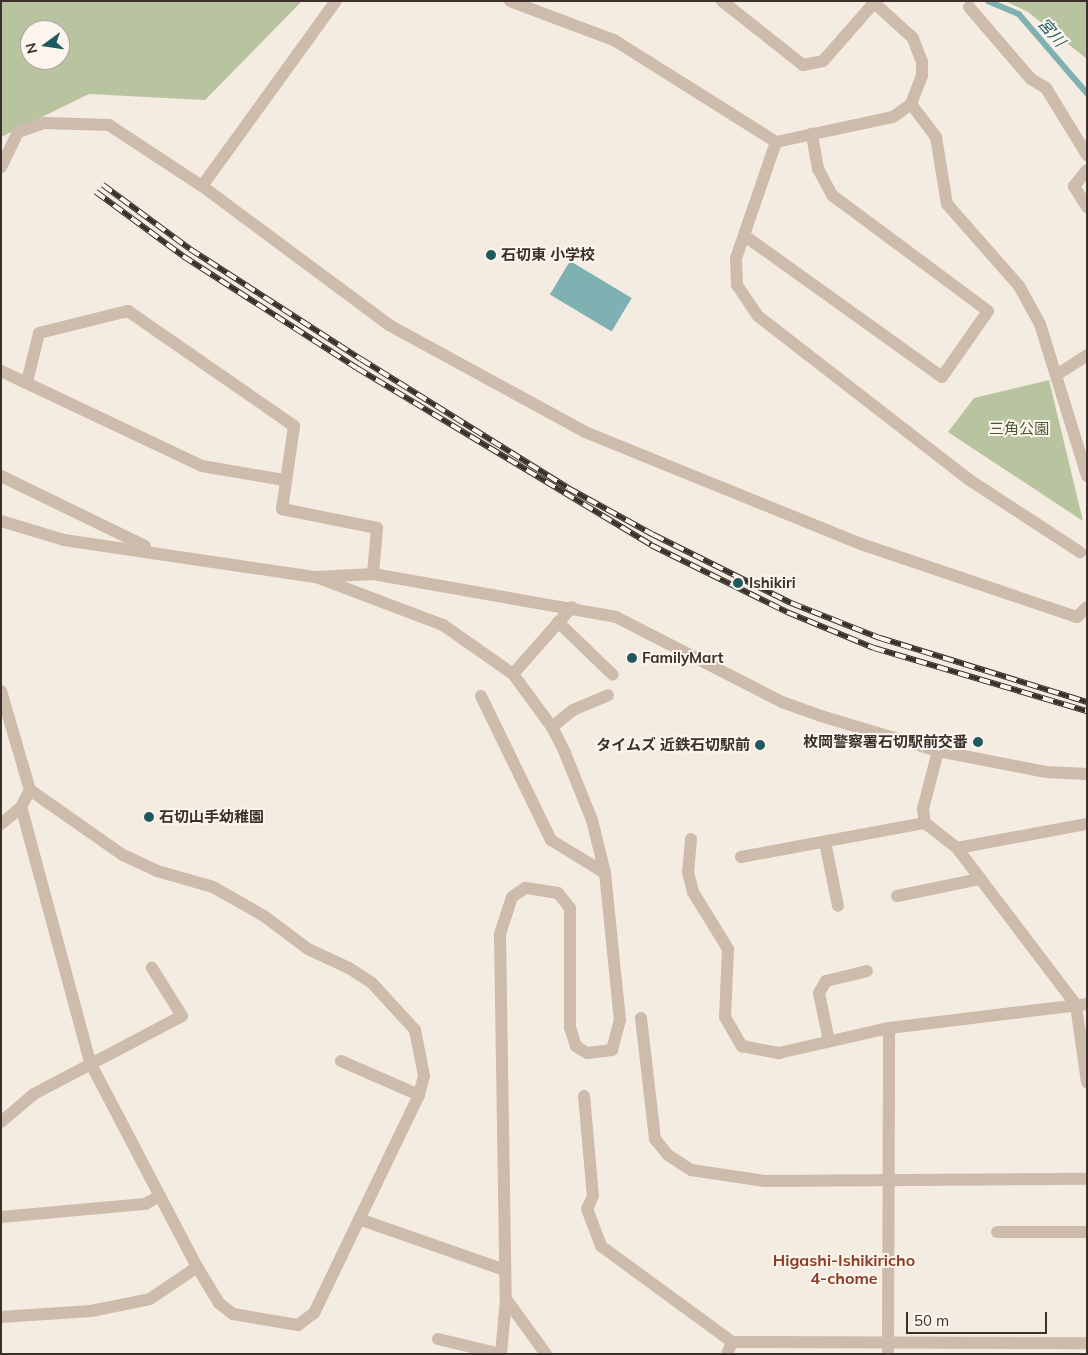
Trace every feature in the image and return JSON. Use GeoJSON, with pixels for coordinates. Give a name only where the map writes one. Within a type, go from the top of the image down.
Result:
{"type":"FeatureCollection","features":[{"type":"Feature","properties":{"kind":"street"},"geometry":{"type":"LineString","coordinates":[[202,186],[336,1]]}},
{"type":"Feature","properties":{"kind":"street"},"geometry":{"type":"LineString","coordinates":[[510,1],[614,40],[776,142],[893,117],[911,104],[922,76],[922,62],[913,38],[873,2],[823,61],[803,65],[728,3]]}},
{"type":"Feature","properties":{"kind":"street"},"geometry":{"type":"LineString","coordinates":[[969,7],[1032,79],[1046,88],[1087,155]]}},
{"type":"Feature","properties":{"kind":"street"},"geometry":{"type":"LineString","coordinates":[[911,104],[936,137],[947,204],[1019,286],[1040,324],[1058,374],[1086,468]]}},
{"type":"Feature","properties":{"kind":"street"},"geometry":{"type":"LineString","coordinates":[[1,167],[18,132],[44,123],[109,125],[202,186],[389,325],[585,432],[861,544],[1077,617],[1087,607]]}},
{"type":"Feature","properties":{"kind":"street"},"geometry":{"type":"LineString","coordinates":[[745,236],[942,377],[988,311],[832,195],[818,169],[812,134]]}},
{"type":"Feature","properties":{"kind":"street"},"geometry":{"type":"LineString","coordinates":[[776,142],[736,258],[737,285],[758,316],[968,479],[1084,553]]}},
{"type":"Feature","properties":{"kind":"street"},"geometry":{"type":"LineString","coordinates":[[1087,170],[1074,186],[1087,207]]}},
{"type":"Feature","properties":{"kind":"street"},"geometry":{"type":"LineString","coordinates":[[27,382],[39,333],[128,311],[294,426],[284,480],[282,509],[377,528],[374,574]]}},
{"type":"Feature","properties":{"kind":"street"},"geometry":{"type":"LineString","coordinates":[[1058,374],[1087,355]]}},
{"type":"Feature","properties":{"kind":"street"},"geometry":{"type":"LineString","coordinates":[[1,372],[27,382],[202,466],[284,480]]}},
{"type":"Feature","properties":{"kind":"street"},"geometry":{"type":"LineString","coordinates":[[1,476],[154,551]]}},
{"type":"Feature","properties":{"kind":"street"},"geometry":{"type":"LineString","coordinates":[[1,521],[64,540],[154,551],[316,576],[374,574],[572,606],[616,616],[782,702],[938,751],[1087,774]]}},
{"type":"Feature","properties":{"kind":"street"},"geometry":{"type":"LineString","coordinates":[[316,576],[443,625],[513,674],[552,727],[592,820],[605,873],[620,1020],[617,1040],[605,1052],[587,1053],[576,1046],[570,1028],[570,908],[558,893],[525,888],[512,897],[505,912],[500,935],[506,1299],[501,1354],[438,1339]]}},
{"type":"Feature","properties":{"kind":"street"},"geometry":{"type":"LineString","coordinates":[[513,674],[572,606]]}},
{"type":"Feature","properties":{"kind":"street"},"geometry":{"type":"LineString","coordinates":[[558,622],[613,675]]}},
{"type":"Feature","properties":{"kind":"street"},"geometry":{"type":"LineString","coordinates":[[1,691],[30,790],[123,855],[157,871],[213,887],[264,916],[308,949],[372,983],[415,1030],[424,1076],[420,1095],[314,1313],[298,1325],[233,1314],[219,1303],[160,1196],[90,1062],[21,807]]}},
{"type":"Feature","properties":{"kind":"street"},"geometry":{"type":"LineString","coordinates":[[552,727],[574,710],[608,695]]}},
{"type":"Feature","properties":{"kind":"street"},"geometry":{"type":"LineString","coordinates":[[481,696],[551,840],[605,873]]}},
{"type":"Feature","properties":{"kind":"street"},"geometry":{"type":"LineString","coordinates":[[938,751],[923,809],[925,823],[957,848],[1081,1004],[1087,1082]]}},
{"type":"Feature","properties":{"kind":"street"},"geometry":{"type":"LineString","coordinates":[[1,824],[21,807],[30,790]]}},
{"type":"Feature","properties":{"kind":"street"},"geometry":{"type":"LineString","coordinates":[[741,857],[925,823]]}},
{"type":"Feature","properties":{"kind":"street"},"geometry":{"type":"LineString","coordinates":[[957,848],[1087,824]]}},
{"type":"Feature","properties":{"kind":"street"},"geometry":{"type":"LineString","coordinates":[[691,839],[688,872],[693,892],[728,949],[724,992],[732,1032],[742,1046],[763,1052],[890,1028],[1081,1004]]}},
{"type":"Feature","properties":{"kind":"street"},"geometry":{"type":"LineString","coordinates":[[825,842],[838,906]]}},
{"type":"Feature","properties":{"kind":"street"},"geometry":{"type":"LineString","coordinates":[[897,896],[980,879]]}},
{"type":"Feature","properties":{"kind":"street"},"geometry":{"type":"LineString","coordinates":[[1,1122],[34,1094],[90,1062],[182,1016],[152,968]]}},
{"type":"Feature","properties":{"kind":"street"},"geometry":{"type":"LineString","coordinates":[[829,1041],[819,993],[826,981],[867,971]]}},
{"type":"Feature","properties":{"kind":"street"},"geometry":{"type":"LineString","coordinates":[[642,1018],[655,1139],[676,1160],[691,1170],[725,1178],[889,1180],[1087,1179]]}},
{"type":"Feature","properties":{"kind":"street"},"geometry":{"type":"LineString","coordinates":[[888,1347],[890,1028]]}},
{"type":"Feature","properties":{"kind":"street"},"geometry":{"type":"LineString","coordinates":[[341,1061],[420,1095]]}},
{"type":"Feature","properties":{"kind":"street"},"geometry":{"type":"LineString","coordinates":[[584,1096],[593,1196],[587,1209],[601,1246],[732,1342],[888,1347],[1087,1343]]}},
{"type":"Feature","properties":{"kind":"street"},"geometry":{"type":"LineString","coordinates":[[1,1217],[145,1204],[160,1196]]}},
{"type":"Feature","properties":{"kind":"street"},"geometry":{"type":"LineString","coordinates":[[359,1219],[505,1270]]}},
{"type":"Feature","properties":{"kind":"street"},"geometry":{"type":"LineString","coordinates":[[997,1232],[1087,1232]]}},
{"type":"Feature","properties":{"kind":"street"},"geometry":{"type":"LineString","coordinates":[[1,1317],[91,1311],[150,1299],[198,1267]]}},
{"type":"Feature","properties":{"kind":"street"},"geometry":{"type":"LineString","coordinates":[[506,1299],[546,1354]]}},
{"type":"Feature","properties":{"kind":"street"},"geometry":{"type":"LineString","coordinates":[[727,1354],[732,1342]]}},
{"type":"Feature","properties":{"kind":"green space"},"geometry":{"type":"Polygon","coordinates":[[[1,1],[302,1],[205,100],[89,94],[1,137],[1,1]]]}},
{"type":"Feature","properties":{"kind":"green space"},"geometry":{"type":"Polygon","coordinates":[[[1005,1],[1087,1],[1087,59],[1028,12],[1005,1]]]}},
{"type":"Feature","properties":{"kind":"green space","name":"三角公園"},"geometry":{"type":"Polygon","coordinates":[[[1049,380],[1083,521],[948,432],[974,398],[1049,380]]]}},
{"type":"Feature","properties":{"kind":"water"},"geometry":{"type":"Polygon","coordinates":[[[570,261],[632,298],[612,332],[550,294],[570,261]]]}},
{"type":"Feature","properties":{"kind":"waterway","name":"宮川"},"geometry":{"type":"LineString","coordinates":[[988,1],[1019,14],[1087,93]]}},
{"type":"Feature","properties":{"kind":"railway"},"geometry":{"type":"LineString","coordinates":[[103,185],[190,249],[361,359],[568,488],[654,535],[791,603],[880,638],[1087,702]]}},
{"type":"Feature","properties":{"kind":"railway"},"geometry":{"type":"LineString","coordinates":[[96,192],[183,256],[357,368],[651,545],[787,612],[874,648],[1087,711]]}},
{"type":"Feature","properties":{"kind":"place","name":"石切東 小学校"},"geometry":{"type":"Point","coordinates":[491,255]}},
{"type":"Feature","properties":{"kind":"place","name":"Ishikiri"},"geometry":{"type":"Point","coordinates":[738,583]}},
{"type":"Feature","properties":{"kind":"place","name":"FamilyMart"},"geometry":{"type":"Point","coordinates":[632,658]}},
{"type":"Feature","properties":{"kind":"place","name":"枚岡警察署石切駅前交番"},"geometry":{"type":"Point","coordinates":[978,742]}},
{"type":"Feature","properties":{"kind":"place","name":"タイムズ 近鉄石切駅前"},"geometry":{"type":"Point","coordinates":[760,745]}},
{"type":"Feature","properties":{"kind":"place","name":"石切山手幼稚園"},"geometry":{"type":"Point","coordinates":[149,817]}},
{"type":"Feature","properties":{"kind":"district","name":"Higashi-Ishikiricho 4-chome"},"geometry":{"type":"Point","coordinates":[844,1269]}}]}
